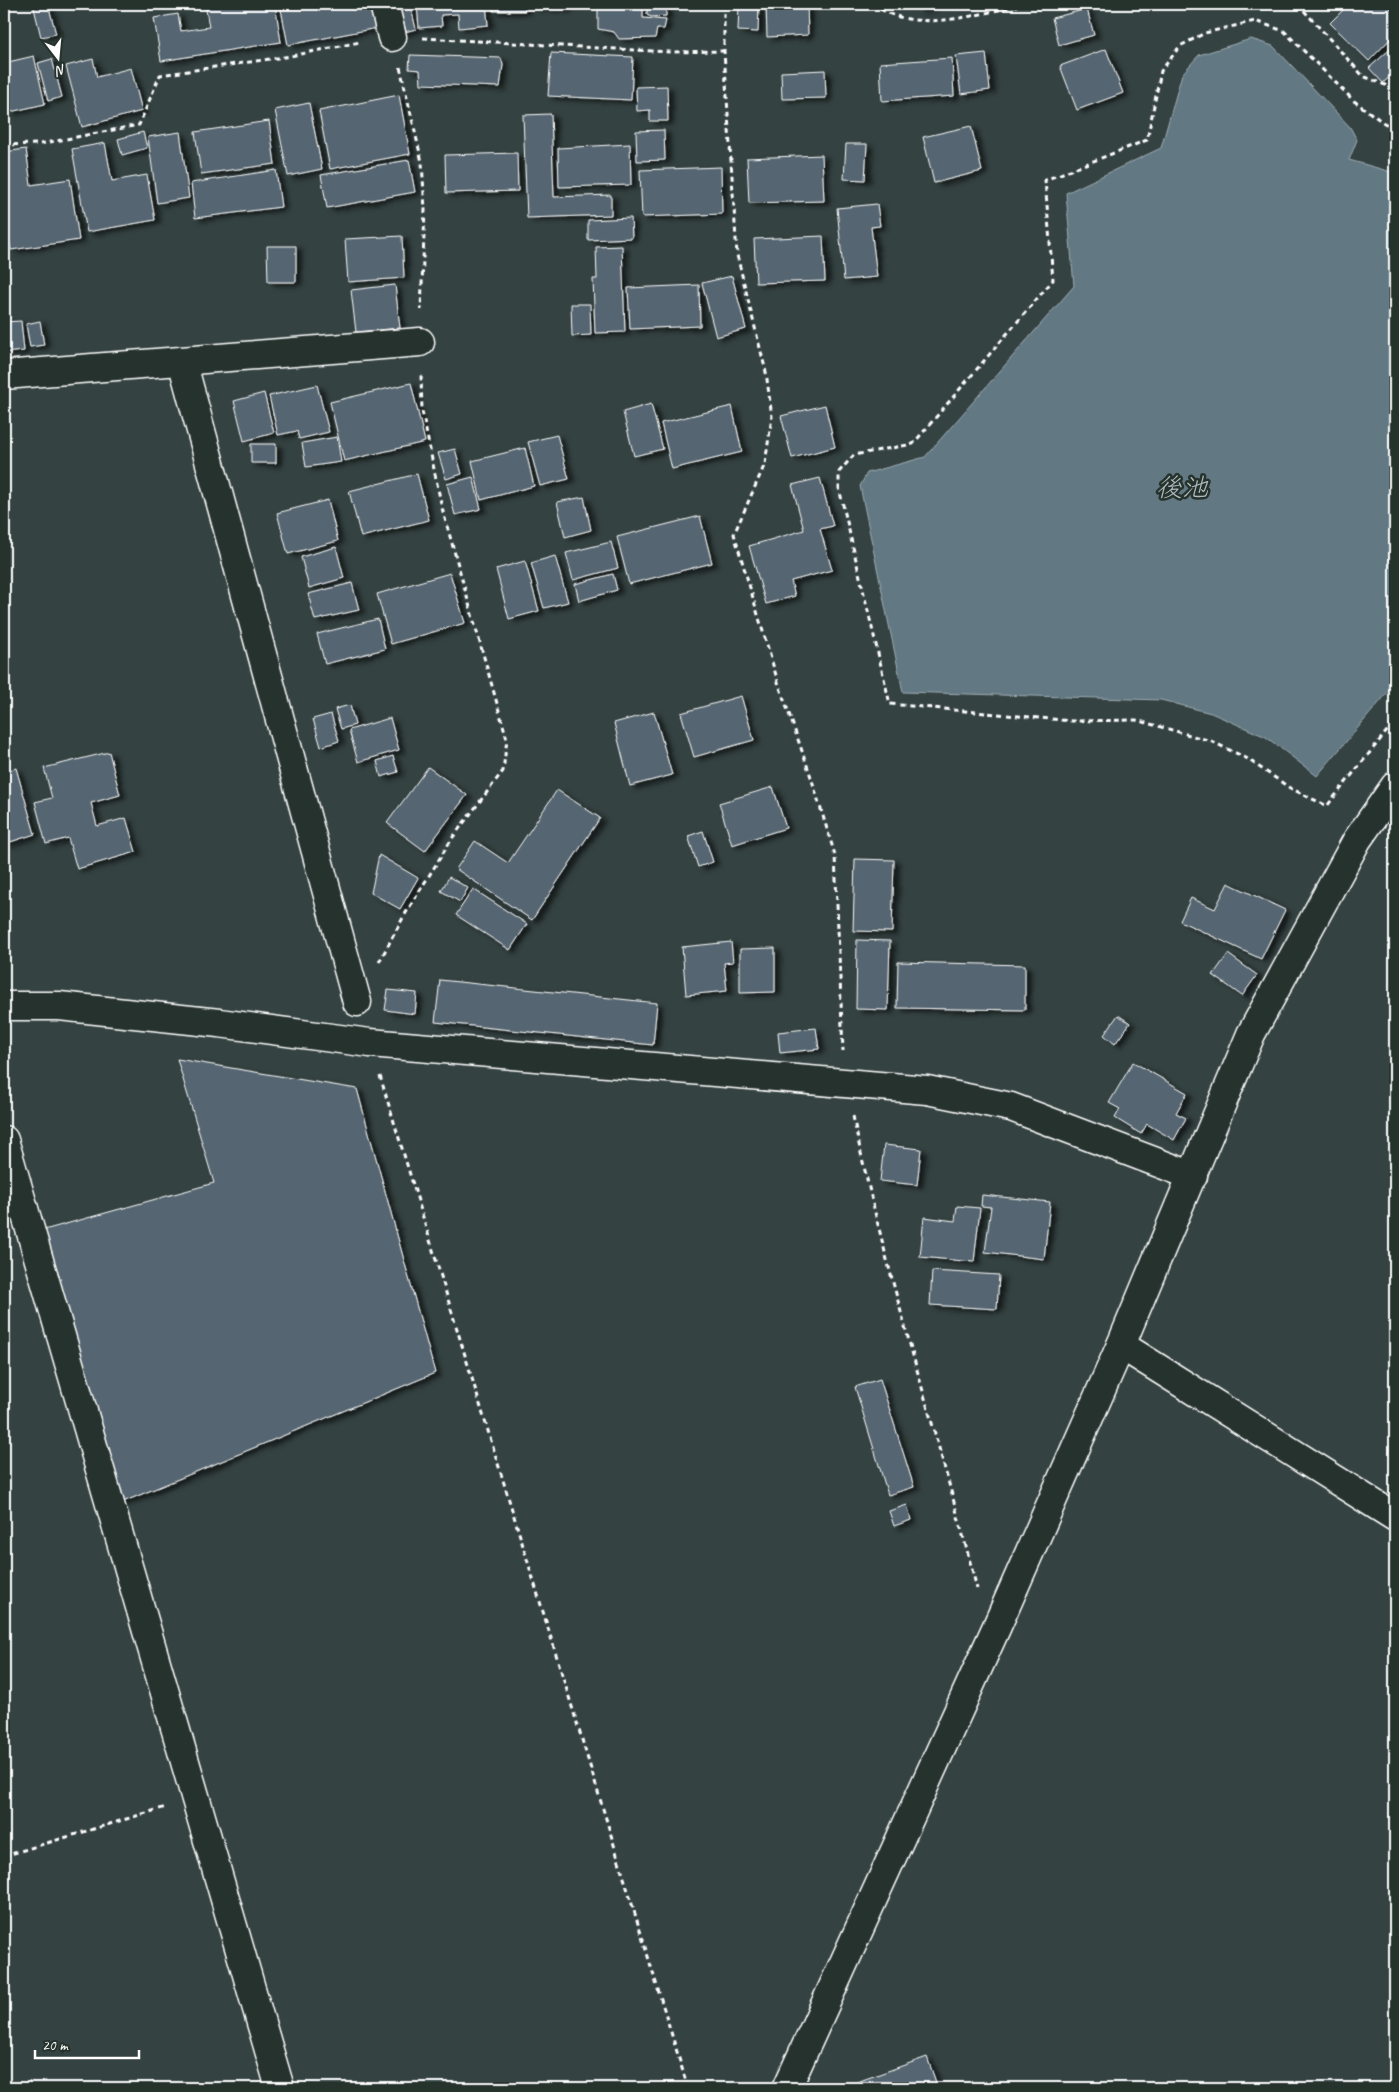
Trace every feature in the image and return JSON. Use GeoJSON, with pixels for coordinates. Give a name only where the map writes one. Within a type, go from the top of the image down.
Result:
{"type":"FeatureCollection","features":[{"type":"Feature","properties":{"kind":"street"},"geometry":{"type":"LineString","coordinates":[[384,4],[392,37]]}},
{"type":"Feature","properties":{"kind":"street"},"geometry":{"type":"LineString","coordinates":[[4,375],[420,342]]}},
{"type":"Feature","properties":{"kind":"street"},"geometry":{"type":"LineString","coordinates":[[182,361],[357,1002]]}},
{"type":"Feature","properties":{"kind":"street"},"geometry":{"type":"LineString","coordinates":[[787,2088],[997,1626],[1194,1176],[1251,1034],[1357,840],[1395,786]]}},
{"type":"Feature","properties":{"kind":"street"},"geometry":{"type":"LineString","coordinates":[[4,1006],[78,1008],[219,1023],[370,1043],[927,1090],[1011,1107],[1194,1176]]}},
{"type":"Feature","properties":{"kind":"street"},"geometry":{"type":"LineString","coordinates":[[4,1140],[280,2088]]}},
{"type":"Feature","properties":{"kind":"street"},"geometry":{"type":"LineString","coordinates":[[1120,1345],[1395,1517]]}},
{"type":"Feature","properties":{"kind":"path"},"geometry":{"type":"LineString","coordinates":[[724,4],[724,51],[736,255],[766,372],[772,417],[765,464],[734,534],[778,682],[811,777],[835,855],[846,1084],[869,1195],[948,1474],[978,1593],[997,1626]]}},
{"type":"Feature","properties":{"kind":"path"},"geometry":{"type":"LineString","coordinates":[[873,4],[884,12],[916,21],[952,19],[1024,4]]}},
{"type":"Feature","properties":{"kind":"path"},"geometry":{"type":"LineString","coordinates":[[1298,4],[1363,76],[1395,88]]}},
{"type":"Feature","properties":{"kind":"path"},"geometry":{"type":"LineString","coordinates":[[1395,128],[1384,123],[1354,101],[1284,31],[1255,21],[1205,33],[1180,46],[1161,71],[1147,140],[1045,180],[1053,280],[913,444],[854,455],[839,472],[839,488],[890,704],[1072,721],[1136,720],[1210,740],[1246,758],[1290,788],[1327,806],[1395,721]]}},
{"type":"Feature","properties":{"kind":"path"},"geometry":{"type":"LineString","coordinates":[[357,1002],[404,916],[454,837],[503,771],[507,739],[442,508],[422,411],[420,342],[425,210],[422,162],[392,37]]}},
{"type":"Feature","properties":{"kind":"path"},"geometry":{"type":"LineString","coordinates":[[4,145],[40,144],[139,125],[160,75],[291,56],[392,37],[670,52],[724,51]]}},
{"type":"Feature","properties":{"kind":"path"},"geometry":{"type":"LineString","coordinates":[[370,1043],[688,2088]]}},
{"type":"Feature","properties":{"kind":"path"},"geometry":{"type":"LineString","coordinates":[[4,1856],[196,1798]]}},
{"type":"Feature","properties":{"kind":"water","name":"後池"},"geometry":{"type":"Polygon","coordinates":[[[1251,39],[1273,46],[1350,127],[1357,140],[1349,160],[1395,173],[1395,684],[1317,776],[1266,737],[1211,713],[1161,700],[903,692],[860,486],[867,473],[925,457],[1074,286],[1066,193],[1161,148],[1182,74],[1199,55],[1251,39]]]}},
{"type":"Feature","properties":{"kind":"building"},"geometry":{"type":"Polygon","coordinates":[[[33,4],[48,4],[56,34],[41,37],[33,4]]]}},
{"type":"Feature","properties":{"kind":"building"},"geometry":{"type":"Polygon","coordinates":[[[205,4],[275,4],[281,42],[161,61],[154,18],[178,14],[181,31],[209,27],[205,4]]]}},
{"type":"Feature","properties":{"kind":"building"},"geometry":{"type":"Polygon","coordinates":[[[280,4],[373,4],[377,28],[288,45],[280,4]]]}},
{"type":"Feature","properties":{"kind":"building"},"geometry":{"type":"Polygon","coordinates":[[[390,4],[410,4],[416,29],[397,34],[390,4]]]}},
{"type":"Feature","properties":{"kind":"building"},"geometry":{"type":"Polygon","coordinates":[[[417,4],[486,4],[488,25],[459,28],[458,14],[441,15],[442,26],[419,28],[417,4]]]}},
{"type":"Feature","properties":{"kind":"building"},"geometry":{"type":"Polygon","coordinates":[[[493,4],[525,4],[525,11],[493,11],[493,4]]]}},
{"type":"Feature","properties":{"kind":"building"},"geometry":{"type":"Polygon","coordinates":[[[534,4],[567,4],[567,9],[533,7],[534,4]]]}},
{"type":"Feature","properties":{"kind":"building"},"geometry":{"type":"Polygon","coordinates":[[[598,4],[643,4],[643,18],[666,20],[664,29],[657,29],[655,38],[619,39],[614,32],[598,29],[598,4]]]}},
{"type":"Feature","properties":{"kind":"building"},"geometry":{"type":"Polygon","coordinates":[[[647,4],[666,4],[666,16],[651,17],[647,15],[647,4]]]}},
{"type":"Feature","properties":{"kind":"building"},"geometry":{"type":"Polygon","coordinates":[[[739,4],[759,4],[758,32],[738,31],[739,4]]]}},
{"type":"Feature","properties":{"kind":"building"},"geometry":{"type":"Polygon","coordinates":[[[766,4],[807,4],[808,35],[767,37],[766,4]]]}},
{"type":"Feature","properties":{"kind":"building"},"geometry":{"type":"Polygon","coordinates":[[[917,4],[933,4],[934,6],[918,10],[917,4]]]}},
{"type":"Feature","properties":{"kind":"building"},"geometry":{"type":"Polygon","coordinates":[[[1349,4],[1386,4],[1395,13],[1395,34],[1369,61],[1330,23],[1349,4]]]}},
{"type":"Feature","properties":{"kind":"building"},"geometry":{"type":"Polygon","coordinates":[[[1087,9],[1094,35],[1059,45],[1052,18],[1087,9]]]}},
{"type":"Feature","properties":{"kind":"building"},"geometry":{"type":"Polygon","coordinates":[[[1395,45],[1395,72],[1383,83],[1369,68],[1395,45]]]}},
{"type":"Feature","properties":{"kind":"building"},"geometry":{"type":"Polygon","coordinates":[[[1106,49],[1123,93],[1077,110],[1060,66],[1106,49]]]}},
{"type":"Feature","properties":{"kind":"building"},"geometry":{"type":"Polygon","coordinates":[[[551,53],[633,57],[631,100],[548,96],[551,53]]]}},
{"type":"Feature","properties":{"kind":"building"},"geometry":{"type":"Polygon","coordinates":[[[986,53],[990,90],[961,94],[956,56],[986,53]]]}},
{"type":"Feature","properties":{"kind":"building"},"geometry":{"type":"Polygon","coordinates":[[[410,55],[501,58],[503,65],[500,87],[421,84],[420,70],[409,69],[410,55]]]}},
{"type":"Feature","properties":{"kind":"building"},"geometry":{"type":"Polygon","coordinates":[[[34,56],[45,104],[10,112],[4,87],[4,63],[34,56]]]}},
{"type":"Feature","properties":{"kind":"building"},"geometry":{"type":"Polygon","coordinates":[[[952,58],[954,96],[882,101],[880,63],[952,58]]]}},
{"type":"Feature","properties":{"kind":"building"},"geometry":{"type":"Polygon","coordinates":[[[52,59],[62,97],[48,101],[38,63],[52,59]]]}},
{"type":"Feature","properties":{"kind":"building"},"geometry":{"type":"Polygon","coordinates":[[[93,59],[97,77],[131,68],[142,111],[82,127],[66,66],[93,59]]]}},
{"type":"Feature","properties":{"kind":"building"},"geometry":{"type":"Polygon","coordinates":[[[825,70],[826,98],[782,99],[781,72],[825,70]]]}},
{"type":"Feature","properties":{"kind":"building"},"geometry":{"type":"Polygon","coordinates":[[[667,86],[668,121],[650,121],[650,110],[637,111],[636,87],[667,86]]]}},
{"type":"Feature","properties":{"kind":"building"},"geometry":{"type":"Polygon","coordinates":[[[399,95],[410,154],[330,169],[319,111],[399,95]]]}},
{"type":"Feature","properties":{"kind":"building"},"geometry":{"type":"Polygon","coordinates":[[[309,103],[322,169],[288,176],[275,110],[309,103]]]}},
{"type":"Feature","properties":{"kind":"building"},"geometry":{"type":"Polygon","coordinates":[[[551,114],[554,197],[611,195],[611,215],[527,218],[523,115],[551,114]]]}},
{"type":"Feature","properties":{"kind":"building"},"geometry":{"type":"Polygon","coordinates":[[[269,121],[275,164],[201,174],[195,132],[269,121]]]}},
{"type":"Feature","properties":{"kind":"building"},"geometry":{"type":"Polygon","coordinates":[[[971,126],[982,171],[934,183],[923,137],[971,126]]]}},
{"type":"Feature","properties":{"kind":"building"},"geometry":{"type":"Polygon","coordinates":[[[664,130],[665,160],[637,161],[636,131],[664,130]]]}},
{"type":"Feature","properties":{"kind":"building"},"geometry":{"type":"Polygon","coordinates":[[[143,132],[147,148],[122,155],[118,139],[143,132]]]}},
{"type":"Feature","properties":{"kind":"building"},"geometry":{"type":"Polygon","coordinates":[[[180,132],[189,198],[157,203],[148,137],[180,132]]]}},
{"type":"Feature","properties":{"kind":"building"},"geometry":{"type":"Polygon","coordinates":[[[105,143],[112,181],[147,175],[155,220],[87,232],[72,149],[105,143]]]}},
{"type":"Feature","properties":{"kind":"building"},"geometry":{"type":"Polygon","coordinates":[[[630,144],[631,185],[559,187],[558,148],[630,144]]]}},
{"type":"Feature","properties":{"kind":"building"},"geometry":{"type":"Polygon","coordinates":[[[846,144],[867,144],[865,180],[844,179],[846,144]]]}},
{"type":"Feature","properties":{"kind":"building"},"geometry":{"type":"Polygon","coordinates":[[[26,149],[31,185],[70,179],[79,240],[11,250],[4,205],[4,152],[26,149]]]}},
{"type":"Feature","properties":{"kind":"building"},"geometry":{"type":"Polygon","coordinates":[[[517,153],[518,191],[446,193],[445,155],[517,153]]]}},
{"type":"Feature","properties":{"kind":"building"},"geometry":{"type":"Polygon","coordinates":[[[822,155],[824,201],[749,203],[747,158],[822,155]]]}},
{"type":"Feature","properties":{"kind":"building"},"geometry":{"type":"Polygon","coordinates":[[[409,160],[415,192],[327,208],[321,175],[409,160]]]}},
{"type":"Feature","properties":{"kind":"building"},"geometry":{"type":"Polygon","coordinates":[[[721,167],[722,214],[642,217],[640,170],[721,167]]]}},
{"type":"Feature","properties":{"kind":"building"},"geometry":{"type":"Polygon","coordinates":[[[276,170],[281,207],[195,218],[191,183],[276,170]]]}},
{"type":"Feature","properties":{"kind":"building"},"geometry":{"type":"Polygon","coordinates":[[[877,204],[880,226],[871,227],[877,277],[844,280],[837,208],[877,204]]]}},
{"type":"Feature","properties":{"kind":"building"},"geometry":{"type":"Polygon","coordinates":[[[631,218],[632,238],[588,240],[588,220],[631,218]]]}},
{"type":"Feature","properties":{"kind":"building"},"geometry":{"type":"Polygon","coordinates":[[[402,236],[404,278],[348,282],[345,239],[402,236]]]}},
{"type":"Feature","properties":{"kind":"building"},"geometry":{"type":"Polygon","coordinates":[[[823,236],[825,281],[756,283],[754,239],[823,236]]]}},
{"type":"Feature","properties":{"kind":"building"},"geometry":{"type":"Polygon","coordinates":[[[267,246],[296,246],[296,282],[268,282],[267,246]]]}},
{"type":"Feature","properties":{"kind":"building"},"geometry":{"type":"Polygon","coordinates":[[[622,246],[625,332],[595,333],[593,279],[597,279],[596,247],[622,246]]]}},
{"type":"Feature","properties":{"kind":"building"},"geometry":{"type":"Polygon","coordinates":[[[732,276],[746,329],[716,337],[702,283],[732,276]]]}},
{"type":"Feature","properties":{"kind":"building"},"geometry":{"type":"Polygon","coordinates":[[[395,285],[400,328],[356,332],[351,290],[395,285]]]}},
{"type":"Feature","properties":{"kind":"building"},"geometry":{"type":"Polygon","coordinates":[[[699,285],[700,326],[630,329],[628,288],[699,285]]]}},
{"type":"Feature","properties":{"kind":"building"},"geometry":{"type":"Polygon","coordinates":[[[571,304],[590,304],[591,335],[572,336],[571,304]]]}},
{"type":"Feature","properties":{"kind":"building"},"geometry":{"type":"Polygon","coordinates":[[[21,321],[24,351],[4,353],[4,322],[21,321]]]}},
{"type":"Feature","properties":{"kind":"building"},"geometry":{"type":"Polygon","coordinates":[[[40,321],[44,345],[30,347],[26,324],[40,321]]]}},
{"type":"Feature","properties":{"kind":"building"},"geometry":{"type":"Polygon","coordinates":[[[411,383],[425,442],[344,461],[330,402],[411,383]]]}},
{"type":"Feature","properties":{"kind":"building"},"geometry":{"type":"Polygon","coordinates":[[[317,385],[329,432],[299,439],[297,431],[278,435],[269,396],[317,385]]]}},
{"type":"Feature","properties":{"kind":"building"},"geometry":{"type":"Polygon","coordinates":[[[264,393],[274,433],[244,441],[234,401],[264,393]]]}},
{"type":"Feature","properties":{"kind":"building"},"geometry":{"type":"Polygon","coordinates":[[[651,404],[663,449],[634,456],[623,412],[651,404]]]}},
{"type":"Feature","properties":{"kind":"building"},"geometry":{"type":"Polygon","coordinates":[[[825,405],[835,447],[792,458],[781,416],[825,405]]]}},
{"type":"Feature","properties":{"kind":"building"},"geometry":{"type":"Polygon","coordinates":[[[732,406],[742,452],[672,469],[661,423],[732,406]]]}},
{"type":"Feature","properties":{"kind":"building"},"geometry":{"type":"Polygon","coordinates":[[[557,435],[569,479],[540,486],[528,442],[557,435]]]}},
{"type":"Feature","properties":{"kind":"building"},"geometry":{"type":"Polygon","coordinates":[[[337,437],[341,462],[306,467],[302,443],[337,437]]]}},
{"type":"Feature","properties":{"kind":"building"},"geometry":{"type":"Polygon","coordinates":[[[251,444],[276,444],[276,463],[251,463],[251,444]]]}},
{"type":"Feature","properties":{"kind":"building"},"geometry":{"type":"Polygon","coordinates":[[[525,448],[534,486],[481,500],[472,461],[525,448]]]}},
{"type":"Feature","properties":{"kind":"building"},"geometry":{"type":"Polygon","coordinates":[[[455,449],[462,474],[446,479],[438,453],[455,449]]]}},
{"type":"Feature","properties":{"kind":"building"},"geometry":{"type":"Polygon","coordinates":[[[417,474],[429,520],[361,537],[349,491],[417,474]]]}},
{"type":"Feature","properties":{"kind":"building"},"geometry":{"type":"Polygon","coordinates":[[[473,477],[481,509],[455,515],[447,484],[473,477]]]}},
{"type":"Feature","properties":{"kind":"building"},"geometry":{"type":"Polygon","coordinates":[[[820,478],[833,526],[820,529],[832,570],[791,581],[795,596],[766,604],[749,546],[804,530],[792,485],[820,478]]]}},
{"type":"Feature","properties":{"kind":"building"},"geometry":{"type":"Polygon","coordinates":[[[584,497],[591,530],[565,537],[557,502],[584,497]]]}},
{"type":"Feature","properties":{"kind":"building"},"geometry":{"type":"Polygon","coordinates":[[[328,500],[338,541],[288,554],[277,513],[328,500]]]}},
{"type":"Feature","properties":{"kind":"building"},"geometry":{"type":"Polygon","coordinates":[[[700,516],[712,563],[629,584],[617,537],[700,516]]]}},
{"type":"Feature","properties":{"kind":"building"},"geometry":{"type":"Polygon","coordinates":[[[611,542],[618,568],[573,580],[566,553],[611,542]]]}},
{"type":"Feature","properties":{"kind":"building"},"geometry":{"type":"Polygon","coordinates":[[[336,547],[344,578],[309,588],[301,557],[336,547]]]}},
{"type":"Feature","properties":{"kind":"building"},"geometry":{"type":"Polygon","coordinates":[[[555,556],[568,602],[544,608],[531,563],[555,556]]]}},
{"type":"Feature","properties":{"kind":"building"},"geometry":{"type":"Polygon","coordinates":[[[525,561],[539,611],[509,619],[496,569],[525,561]]]}},
{"type":"Feature","properties":{"kind":"building"},"geometry":{"type":"Polygon","coordinates":[[[450,573],[465,623],[391,644],[377,594],[450,573]]]}},
{"type":"Feature","properties":{"kind":"building"},"geometry":{"type":"Polygon","coordinates":[[[613,574],[617,590],[579,601],[575,584],[613,574]]]}},
{"type":"Feature","properties":{"kind":"building"},"geometry":{"type":"Polygon","coordinates":[[[352,583],[359,610],[315,620],[308,594],[352,583]]]}},
{"type":"Feature","properties":{"kind":"building"},"geometry":{"type":"Polygon","coordinates":[[[378,619],[385,649],[325,664],[317,634],[378,619]]]}},
{"type":"Feature","properties":{"kind":"building"},"geometry":{"type":"Polygon","coordinates":[[[741,696],[754,740],[694,757],[681,713],[741,696]]]}},
{"type":"Feature","properties":{"kind":"building"},"geometry":{"type":"Polygon","coordinates":[[[350,705],[355,725],[341,729],[335,709],[350,705]]]}},
{"type":"Feature","properties":{"kind":"building"},"geometry":{"type":"Polygon","coordinates":[[[654,712],[672,775],[630,786],[614,723],[654,712]]]}},
{"type":"Feature","properties":{"kind":"building"},"geometry":{"type":"Polygon","coordinates":[[[331,714],[339,741],[321,747],[313,719],[331,714]]]}},
{"type":"Feature","properties":{"kind":"building"},"geometry":{"type":"Polygon","coordinates":[[[390,718],[399,750],[358,762],[349,730],[390,718]]]}},
{"type":"Feature","properties":{"kind":"building"},"geometry":{"type":"Polygon","coordinates":[[[109,752],[120,795],[91,803],[97,826],[126,818],[136,852],[77,869],[68,838],[46,844],[35,802],[52,798],[44,768],[109,752]]]}},
{"type":"Feature","properties":{"kind":"building"},"geometry":{"type":"Polygon","coordinates":[[[393,756],[398,772],[381,777],[377,761],[393,756]]]}},
{"type":"Feature","properties":{"kind":"building"},"geometry":{"type":"Polygon","coordinates":[[[428,767],[467,795],[425,851],[387,823],[428,767]]]}},
{"type":"Feature","properties":{"kind":"building"},"geometry":{"type":"Polygon","coordinates":[[[16,768],[35,834],[4,844],[4,772],[16,768]]]}},
{"type":"Feature","properties":{"kind":"building"},"geometry":{"type":"Polygon","coordinates":[[[773,787],[786,828],[732,845],[719,803],[773,787]]]}},
{"type":"Feature","properties":{"kind":"building"},"geometry":{"type":"Polygon","coordinates":[[[557,790],[600,818],[532,920],[456,869],[475,841],[508,863],[557,790]]]}},
{"type":"Feature","properties":{"kind":"building"},"geometry":{"type":"Polygon","coordinates":[[[703,831],[713,862],[698,867],[688,836],[703,831]]]}},
{"type":"Feature","properties":{"kind":"building"},"geometry":{"type":"Polygon","coordinates":[[[379,855],[418,878],[400,909],[371,893],[379,855]]]}},
{"type":"Feature","properties":{"kind":"building"},"geometry":{"type":"Polygon","coordinates":[[[855,859],[894,860],[892,932],[853,931],[855,859]]]}},
{"type":"Feature","properties":{"kind":"building"},"geometry":{"type":"Polygon","coordinates":[[[449,877],[468,888],[460,902],[441,891],[449,877]]]}},
{"type":"Feature","properties":{"kind":"building"},"geometry":{"type":"Polygon","coordinates":[[[1228,883],[1285,910],[1261,959],[1180,921],[1191,898],[1215,909],[1228,883]]]}},
{"type":"Feature","properties":{"kind":"building"},"geometry":{"type":"Polygon","coordinates":[[[473,889],[527,924],[510,950],[456,915],[473,889]]]}},
{"type":"Feature","properties":{"kind":"building"},"geometry":{"type":"Polygon","coordinates":[[[857,940],[890,941],[888,1010],[856,1009],[857,940]]]}},
{"type":"Feature","properties":{"kind":"building"},"geometry":{"type":"Polygon","coordinates":[[[731,942],[733,962],[724,963],[727,991],[686,995],[682,947],[731,942]]]}},
{"type":"Feature","properties":{"kind":"building"},"geometry":{"type":"Polygon","coordinates":[[[775,948],[775,992],[740,993],[740,949],[775,948]]]}},
{"type":"Feature","properties":{"kind":"building"},"geometry":{"type":"Polygon","coordinates":[[[1228,954],[1257,975],[1242,996],[1213,975],[1228,954]]]}},
{"type":"Feature","properties":{"kind":"building"},"geometry":{"type":"Polygon","coordinates":[[[898,962],[1025,965],[1025,1010],[897,1008],[898,962]]]}},
{"type":"Feature","properties":{"kind":"building"},"geometry":{"type":"Polygon","coordinates":[[[440,980],[657,1003],[653,1045],[435,1022],[440,980]]]}},
{"type":"Feature","properties":{"kind":"building"},"geometry":{"type":"Polygon","coordinates":[[[388,990],[417,993],[415,1014],[385,1010],[388,990]]]}},
{"type":"Feature","properties":{"kind":"building"},"geometry":{"type":"Polygon","coordinates":[[[1118,1015],[1130,1023],[1115,1044],[1104,1035],[1118,1015]]]}},
{"type":"Feature","properties":{"kind":"building"},"geometry":{"type":"Polygon","coordinates":[[[816,1028],[819,1049],[780,1053],[778,1032],[816,1028]]]}},
{"type":"Feature","properties":{"kind":"building"},"geometry":{"type":"Polygon","coordinates":[[[177,1059],[357,1089],[435,1373],[118,1504],[44,1230],[214,1183],[177,1059]]]}},
{"type":"Feature","properties":{"kind":"building"},"geometry":{"type":"Polygon","coordinates":[[[1133,1062],[1187,1093],[1176,1113],[1186,1118],[1174,1140],[1147,1124],[1141,1134],[1115,1118],[1120,1109],[1109,1103],[1133,1062]]]}},
{"type":"Feature","properties":{"kind":"building"},"geometry":{"type":"Polygon","coordinates":[[[884,1145],[921,1149],[917,1185],[880,1181],[884,1145]]]}},
{"type":"Feature","properties":{"kind":"building"},"geometry":{"type":"Polygon","coordinates":[[[982,1195],[1050,1202],[1044,1259],[985,1252],[991,1207],[981,1206],[982,1195]]]}},
{"type":"Feature","properties":{"kind":"building"},"geometry":{"type":"Polygon","coordinates":[[[957,1206],[980,1208],[974,1262],[920,1257],[924,1217],[955,1221],[957,1206]]]}},
{"type":"Feature","properties":{"kind":"building"},"geometry":{"type":"Polygon","coordinates":[[[932,1271],[999,1275],[997,1309],[930,1305],[932,1271]]]}},
{"type":"Feature","properties":{"kind":"building"},"geometry":{"type":"Polygon","coordinates":[[[880,1379],[914,1487],[888,1495],[855,1387],[880,1379]]]}},
{"type":"Feature","properties":{"kind":"building"},"geometry":{"type":"Polygon","coordinates":[[[907,1505],[911,1520],[894,1526],[889,1511],[907,1505]]]}},
{"type":"Feature","properties":{"kind":"building"},"geometry":{"type":"Polygon","coordinates":[[[927,2057],[938,2088],[843,2087],[927,2057]]]}}]}
